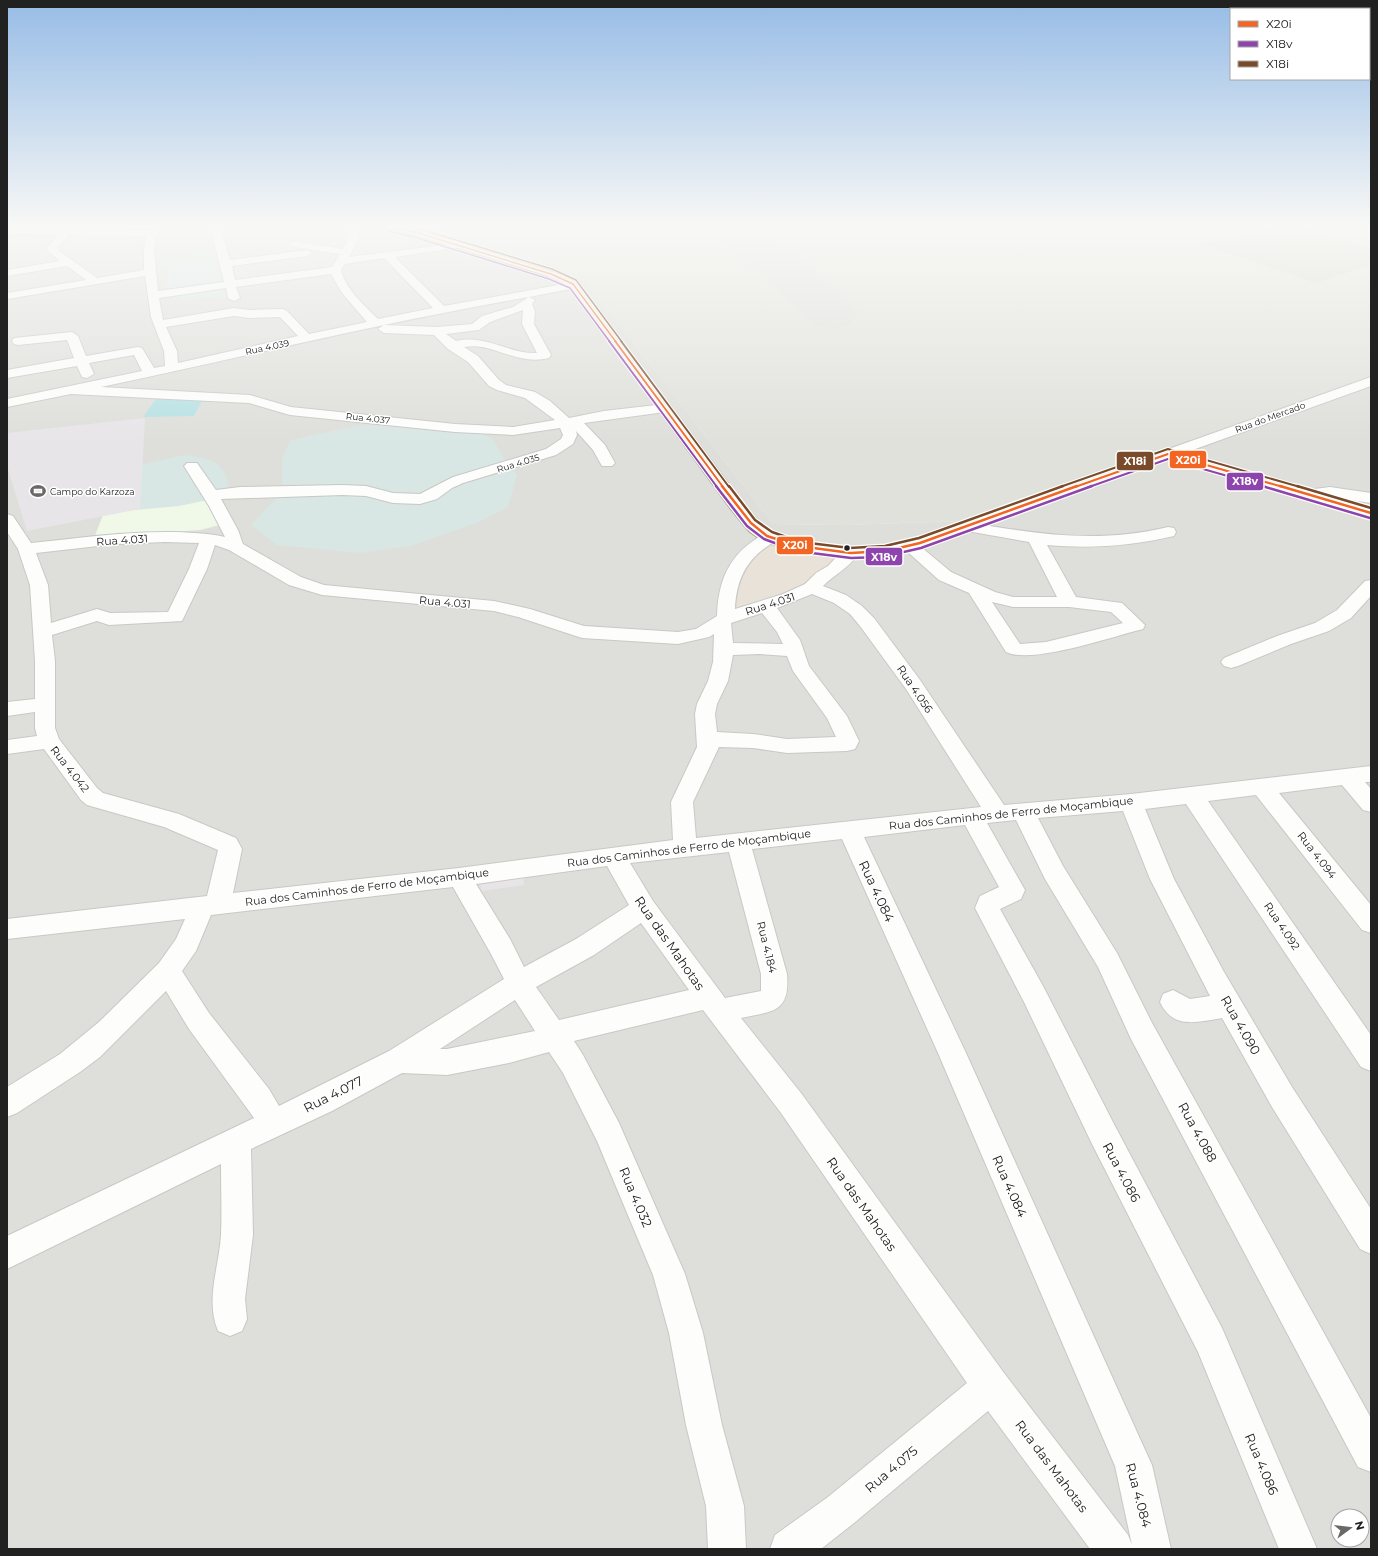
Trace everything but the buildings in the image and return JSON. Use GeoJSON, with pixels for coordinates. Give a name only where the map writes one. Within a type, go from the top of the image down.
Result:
{"type":"FeatureCollection","features":[{"type":"Feature","properties":{"kind":"main road"},"geometry":{"type":"LineString","coordinates":[[584,299],[736,505],[756,528],[770,537],[792,545],[850,553],[881,552],[909,546],[967,527],[1168,454],[1371,514]]}},
{"type":"Feature","properties":{"kind":"street"},"geometry":{"type":"LineString","coordinates":[[154,299],[159,324],[173,359],[171,368]]}},
{"type":"Feature","properties":{"kind":"street"},"geometry":{"type":"LineString","coordinates":[[234,299],[234,318]]}},
{"type":"Feature","properties":{"kind":"street"},"geometry":{"type":"LineString","coordinates":[[352,299],[375,323]]}},
{"type":"Feature","properties":{"kind":"street"},"geometry":{"type":"LineString","coordinates":[[430,299],[441,310]]}},
{"type":"Feature","properties":{"kind":"street","name":"Rua 4.039"},"geometry":{"type":"LineString","coordinates":[[7,402],[91,386],[375,323],[501,299]]}},
{"type":"Feature","properties":{"kind":"street"},"geometry":{"type":"LineString","coordinates":[[361,327],[402,331],[437,331],[478,326],[486,319],[507,313],[526,304],[530,299]]}},
{"type":"Feature","properties":{"kind":"street"},"geometry":{"type":"LineString","coordinates":[[282,300],[285,314],[306,338]]}},
{"type":"Feature","properties":{"kind":"street"},"geometry":{"type":"LineString","coordinates":[[452,346],[473,342],[491,345],[515,354],[537,356],[545,355],[528,324],[529,312],[526,304]]}},
{"type":"Feature","properties":{"kind":"street"},"geometry":{"type":"LineString","coordinates":[[159,324],[234,318],[249,314],[285,314]]}},
{"type":"Feature","properties":{"kind":"street"},"geometry":{"type":"LineString","coordinates":[[437,331],[452,346],[474,360],[485,376],[499,387],[529,395],[570,422],[600,448],[607,463]]}},
{"type":"Feature","properties":{"kind":"street"},"geometry":{"type":"LineString","coordinates":[[24,399],[13,373],[16,345],[72,336],[91,386]]}},
{"type":"Feature","properties":{"kind":"street"},"geometry":{"type":"LineString","coordinates":[[13,373],[138,351],[150,373]]}},
{"type":"Feature","properties":{"kind":"street","name":"Rua do Mercado"},"geometry":{"type":"LineString","coordinates":[[1168,454],[1371,381]]}},
{"type":"Feature","properties":{"kind":"street","name":"Rua 4.037"},"geometry":{"type":"LineString","coordinates":[[71,390],[250,399],[290,410],[462,429],[523,431],[614,413],[665,408]]}},
{"type":"Feature","properties":{"kind":"street","name":"Rua 4.035"},"geometry":{"type":"LineString","coordinates":[[211,495],[240,492],[342,490],[366,491],[407,500],[431,496],[446,485],[551,452],[568,441],[570,435],[570,422]]}},
{"type":"Feature","properties":{"kind":"street"},"geometry":{"type":"LineString","coordinates":[[192,466],[211,495],[233,538],[235,546]]}},
{"type":"Feature","properties":{"kind":"street"},"geometry":{"type":"LineString","coordinates":[[1306,494],[1330,492],[1371,498]]}},
{"type":"Feature","properties":{"kind":"street","name":"Rua 4.042"},"geometry":{"type":"LineString","coordinates":[[7,519],[26,549],[38,586],[45,661],[44,728],[49,742],[89,794],[95,799],[172,820],[228,844],[230,849],[210,905]]}},
{"type":"Feature","properties":{"kind":"street"},"geometry":{"type":"LineString","coordinates":[[967,527],[1035,537],[1108,543],[1150,537],[1168,532]]}},
{"type":"Feature","properties":{"kind":"street"},"geometry":{"type":"LineString","coordinates":[[686,848],[682,818],[682,802],[708,747],[705,714],[707,704],[718,681],[724,649],[724,619],[727,589],[733,572],[757,545],[770,537]]}},
{"type":"Feature","properties":{"kind":"street"},"geometry":{"type":"LineString","coordinates":[[1035,537],[1069,602]]}},
{"type":"Feature","properties":{"kind":"street"},"geometry":{"type":"LineString","coordinates":[[42,632],[100,615],[109,619],[175,617],[198,569],[209,538]]}},
{"type":"Feature","properties":{"kind":"street","name":"Rua 4.031"},"geometry":{"type":"LineString","coordinates":[[26,549],[116,539],[209,538],[235,546],[294,581],[322,590],[494,606],[524,613],[582,632],[678,638],[702,633],[724,619],[766,606],[811,588],[822,577],[834,570],[850,553]]}},
{"type":"Feature","properties":{"kind":"street"},"geometry":{"type":"LineString","coordinates":[[909,546],[945,576],[976,590],[989,596],[1013,602],[1069,602],[1116,608],[1136,625],[1046,648],[1016,650],[1013,648],[976,590]]}},
{"type":"Feature","properties":{"kind":"street"},"geometry":{"type":"LineString","coordinates":[[1231,662],[1278,642],[1322,628],[1344,614],[1371,585]]}},
{"type":"Feature","properties":{"kind":"street","name":"Rua 4.056"},"geometry":{"type":"LineString","coordinates":[[811,588],[840,598],[856,610],[867,622],[913,685],[997,813]]}},
{"type":"Feature","properties":{"kind":"street"},"geometry":{"type":"LineString","coordinates":[[708,739],[753,741],[787,746],[847,744],[848,741],[837,716],[802,672],[785,630],[766,606]]}},
{"type":"Feature","properties":{"kind":"street"},"geometry":{"type":"LineString","coordinates":[[724,649],[759,648],[794,651]]}},
{"type":"Feature","properties":{"kind":"street"},"geometry":{"type":"LineString","coordinates":[[7,709],[45,704]]}},
{"type":"Feature","properties":{"kind":"street"},"geometry":{"type":"LineString","coordinates":[[7,747],[49,742]]}},
{"type":"Feature","properties":{"kind":"street","name":"Rua dos Caminhos de Ferro de Moçambique"},"geometry":{"type":"LineString","coordinates":[[7,929],[459,877],[613,856],[997,813],[1131,802],[1371,774]]}},
{"type":"Feature","properties":{"kind":"street"},"geometry":{"type":"LineString","coordinates":[[1347,777],[1371,804]]}},
{"type":"Feature","properties":{"kind":"street","name":"Rua 4.094"},"geometry":{"type":"LineString","coordinates":[[1262,787],[1371,923]]}},
{"type":"Feature","properties":{"kind":"street","name":"Rua 4.092"},"geometry":{"type":"LineString","coordinates":[[1192,795],[1371,1058]]}},
{"type":"Feature","properties":{"kind":"street","name":"Rua 4.090"},"geometry":{"type":"LineString","coordinates":[[1131,802],[1162,879],[1179,914],[1282,1097],[1371,1238]]}},
{"type":"Feature","properties":{"kind":"street","name":"Rua 4.088"},"geometry":{"type":"LineString","coordinates":[[997,813],[1054,872],[1108,961],[1141,1030],[1220,1171],[1371,1454]]}},
{"type":"Feature","properties":{"kind":"street","name":"Rua 4.086"},"geometry":{"type":"LineString","coordinates":[[997,813],[1014,890],[989,903],[987,908],[1034,994],[1104,1136],[1210,1340],[1298,1549]]}},
{"type":"Feature","properties":{"kind":"street","name":"Rua 4.084"},"geometry":{"type":"LineString","coordinates":[[849,830],[952,1053],[1133,1465],[1152,1549]]}},
{"type":"Feature","properties":{"kind":"street","name":"Rua 4.184"},"geometry":{"type":"LineString","coordinates":[[399,1060],[447,1062],[509,1050],[554,1036],[714,1004],[767,1001],[773,997],[775,988],[774,974],[738,843]]}},
{"type":"Feature","properties":{"kind":"street","name":"Rua das Mahotas"},"geometry":{"type":"LineString","coordinates":[[613,856],[644,908],[714,1004],[791,1103],[991,1386],[1114,1549]]}},
{"type":"Feature","properties":{"kind":"street","name":"Rua 4.032"},"geometry":{"type":"LineString","coordinates":[[459,877],[501,947],[519,983],[573,1064],[608,1133],[669,1274],[686,1333],[704,1425],[725,1506],[727,1549]]}},
{"type":"Feature","properties":{"kind":"street"},"geometry":{"type":"LineString","coordinates":[[7,1103],[90,1048],[168,971],[187,944],[210,905]]}},
{"type":"Feature","properties":{"kind":"street","name":"Rua 4.077"},"geometry":{"type":"LineString","coordinates":[[7,1253],[236,1141],[322,1101],[399,1060],[519,983],[586,947],[644,908]]}},
{"type":"Feature","properties":{"kind":"street"},"geometry":{"type":"LineString","coordinates":[[168,971],[199,1021],[216,1041],[259,1099],[273,1124]]}},
{"type":"Feature","properties":{"kind":"street"},"geometry":{"type":"LineString","coordinates":[[1173,1002],[1178,1008],[1184,1011],[1230,1005]]}},
{"type":"Feature","properties":{"kind":"street"},"geometry":{"type":"LineString","coordinates":[[230,1319],[228,1299],[237,1235],[236,1141]]}},
{"type":"Feature","properties":{"kind":"street","name":"Rua 4.075"},"geometry":{"type":"LineString","coordinates":[[789,1549],[841,1510],[991,1386]]}},
{"type":"Feature","properties":{"kind":"shaded area"},"geometry":{"type":"Polygon","coordinates":[[[7,299],[599,299],[773,524],[844,525],[962,521],[1183,442],[1193,444],[1371,379],[1371,1549],[7,1549],[7,299]]]}},
{"type":"Feature","properties":{"kind":"shaded area"},"geometry":{"type":"Polygon","coordinates":[[[179,299],[203,299],[181,300],[179,299]]]}},
{"type":"Feature","properties":{"kind":"shaded area"},"geometry":{"type":"Polygon","coordinates":[[[599,299],[1371,299],[1371,379],[1193,444],[1183,442],[962,521],[844,525],[773,524],[599,299]]]}},
{"type":"Feature","properties":{"kind":"shaded area"},"geometry":{"type":"Polygon","coordinates":[[[156,399],[203,399],[194,416],[143,417],[156,399]]]}},
{"type":"Feature","properties":{"kind":"shaded area"},"geometry":{"type":"Polygon","coordinates":[[[145,418],[140,509],[27,531],[7,466],[7,433],[145,418]]]}},
{"type":"Feature","properties":{"kind":"shaded area"},"geometry":{"type":"Polygon","coordinates":[[[421,424],[462,426],[492,438],[505,460],[517,475],[508,507],[479,522],[411,546],[361,553],[277,545],[251,525],[282,492],[282,457],[291,440],[355,426],[421,424]]]}},
{"type":"Feature","properties":{"kind":"shaded area"},"geometry":{"type":"Polygon","coordinates":[[[185,455],[208,460],[219,465],[223,470],[229,486],[213,499],[179,506],[113,512],[139,465],[185,455]]]}},
{"type":"Feature","properties":{"kind":"shaded area"},"geometry":{"type":"Polygon","coordinates":[[[185,465],[220,525],[200,530],[94,538],[108,502],[185,465]]]}},
{"type":"Feature","properties":{"kind":"shaded area"},"geometry":{"type":"Polygon","coordinates":[[[772,543],[843,557],[824,576],[737,614],[730,586],[755,553],[772,543]]]}},
{"type":"Feature","properties":{"kind":"shaded area"},"geometry":{"type":"Polygon","coordinates":[[[522,864],[524,885],[482,891],[475,867],[522,864]]]}},
{"type":"Feature","properties":{"kind":"runway"},"geometry":{"type":"LineString","coordinates":[[815,299],[832,313]]}},
{"type":"Feature","properties":{"kind":"transit line","name":"X18v"},"geometry":{"type":"LineString","coordinates":[[578,299],[744,523],[752,531],[764,539],[796,551],[833,557],[851,558],[882,557],[902,553],[921,548],[1168,459],[1370,518]]}},
{"type":"Feature","properties":{"kind":"transit line","name":"X20i"},"geometry":{"type":"LineString","coordinates":[[584,299],[736,505],[756,528],[767,536],[782,542],[816,550],[834,552],[867,553],[896,550],[920,543],[1168,454],[1371,513]]}},
{"type":"Feature","properties":{"kind":"transit line","name":"X18i"},"geometry":{"type":"LineString","coordinates":[[590,299],[740,502],[760,525],[786,538],[834,547],[866,548],[894,545],[919,538],[1168,449],[1371,508]]}},
{"type":"Feature","properties":{"kind":"place","name":"Campo do Karzoza"},"geometry":{"type":"Point","coordinates":[38,491]}}]}
